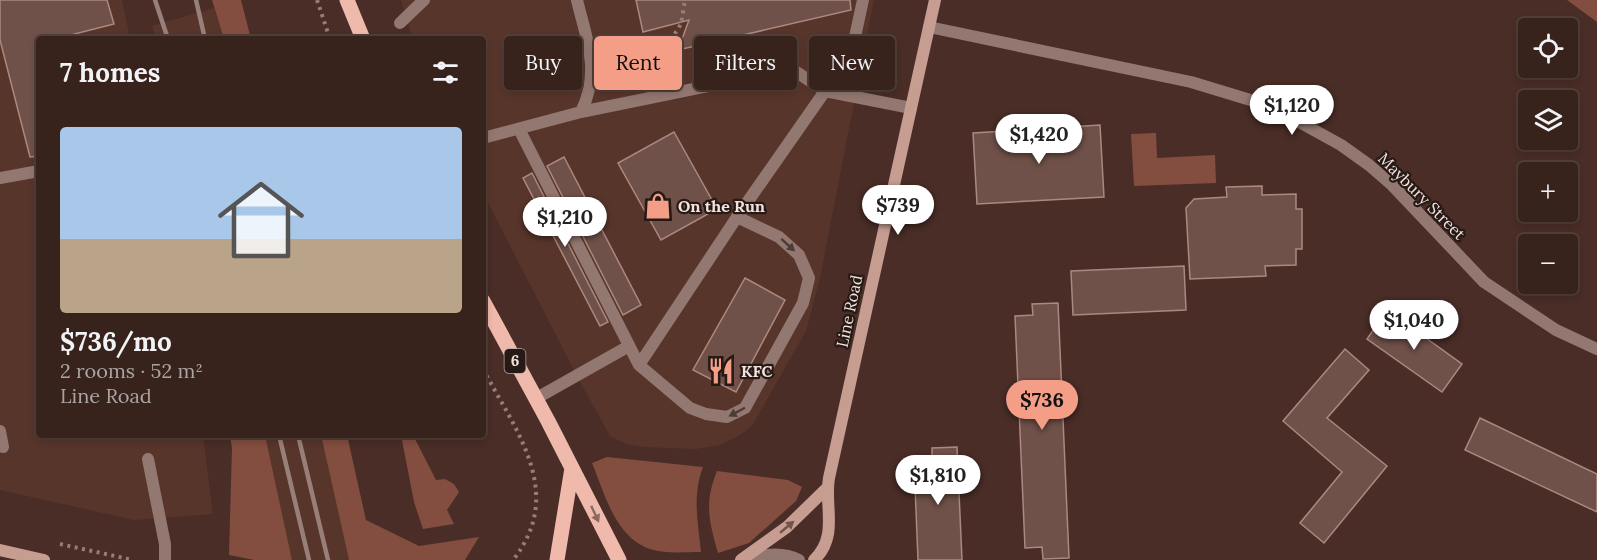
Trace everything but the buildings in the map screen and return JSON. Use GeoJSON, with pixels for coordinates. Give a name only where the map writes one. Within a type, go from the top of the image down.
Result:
{"type":"FeatureCollection","features":[{"type":"Feature","properties":{"kind":"main road"},"geometry":{"type":"LineString","coordinates":[[347,0],[362,36]]}},
{"type":"Feature","properties":{"kind":"main road","name":"Line Road"},"geometry":{"type":"LineString","coordinates":[[814,560],[822,551],[828,537],[830,514],[827,488],[935,0]]}},
{"type":"Feature","properties":{"kind":"main road","name":"6"},"geometry":{"type":"LineString","coordinates":[[486,307],[618,560]]}},
{"type":"Feature","properties":{"kind":"main road"},"geometry":{"type":"LineString","coordinates":[[557,560],[572,468]]}},
{"type":"Feature","properties":{"kind":"main road"},"geometry":{"type":"LineString","coordinates":[[742,560],[787,528],[827,488]]}},
{"type":"Feature","properties":{"kind":"main road"},"geometry":{"type":"LineString","coordinates":[[0,550],[44,560]]}},
{"type":"Feature","properties":{"kind":"street"},"geometry":{"type":"LineString","coordinates":[[400,23],[424,0]]}},
{"type":"Feature","properties":{"kind":"street"},"geometry":{"type":"LineString","coordinates":[[577,0],[593,74],[587,100],[581,112]]}},
{"type":"Feature","properties":{"kind":"street"},"geometry":{"type":"LineString","coordinates":[[639,365],[737,217],[825,91],[837,61],[855,37],[863,0]]}},
{"type":"Feature","properties":{"kind":"street","name":"Maybury Street"},"geometry":{"type":"LineString","coordinates":[[929,27],[1191,82],[1257,102],[1283,113],[1341,145],[1369,165],[1484,282],[1556,330],[1597,349]]}},
{"type":"Feature","properties":{"kind":"street"},"geometry":{"type":"LineString","coordinates":[[486,137],[581,112],[792,69],[825,91],[911,108]]}},
{"type":"Feature","properties":{"kind":"street"},"geometry":{"type":"LineString","coordinates":[[519,129],[639,365],[690,408],[706,414],[727,417],[745,408],[803,303],[809,278],[799,255],[779,237],[737,217]]}},
{"type":"Feature","properties":{"kind":"street"},"geometry":{"type":"LineString","coordinates":[[0,178],[36,172]]}},
{"type":"Feature","properties":{"kind":"street"},"geometry":{"type":"LineString","coordinates":[[535,399],[629,346]]}},
{"type":"Feature","properties":{"kind":"street"},"geometry":{"type":"LineString","coordinates":[[0,431],[3,447]]}},
{"type":"Feature","properties":{"kind":"street"},"geometry":{"type":"LineString","coordinates":[[148,459],[165,544],[165,560]]}},
{"type":"Feature","properties":{"kind":"street"},"geometry":{"type":"LineString","coordinates":[[742,560],[768,554],[787,555],[799,560]]}},
{"type":"Feature","properties":{"kind":"path"},"geometry":{"type":"LineString","coordinates":[[317,0],[329,36]]}},
{"type":"Feature","properties":{"kind":"path"},"geometry":{"type":"LineString","coordinates":[[680,92],[674,35],[681,24],[685,0]]}},
{"type":"Feature","properties":{"kind":"path"},"geometry":{"type":"LineString","coordinates":[[486,375],[523,444],[535,477],[537,503],[533,522],[513,560]]}},
{"type":"Feature","properties":{"kind":"path"},"geometry":{"type":"LineString","coordinates":[[55,543],[133,560]]}},
{"type":"Feature","properties":{"kind":"shaded area"},"geometry":{"type":"Polygon","coordinates":[[[0,0],[122,0],[129,36],[36,36],[36,438],[203,438],[213,514],[134,520],[0,490],[0,0]]]}},
{"type":"Feature","properties":{"kind":"shaded area"},"geometry":{"type":"Polygon","coordinates":[[[212,0],[241,0],[250,36],[223,36],[212,0]]]}},
{"type":"Feature","properties":{"kind":"shaded area"},"geometry":{"type":"Polygon","coordinates":[[[401,0],[874,0],[867,36],[809,36],[809,90],[857,90],[820,278],[806,331],[752,426],[737,437],[720,445],[696,449],[643,447],[626,444],[610,436],[486,199],[486,36],[412,36],[401,0]]]}},
{"type":"Feature","properties":{"kind":"shaded area"},"geometry":{"type":"Polygon","coordinates":[[[1567,0],[1597,0],[1597,22],[1567,0]]]}},
{"type":"Feature","properties":{"kind":"shaded area"},"geometry":{"type":"Polygon","coordinates":[[[214,8],[223,36],[155,36],[152,26],[214,8]]]}},
{"type":"Feature","properties":{"kind":"shaded area"},"geometry":{"type":"Polygon","coordinates":[[[1156,133],[1157,158],[1215,155],[1216,183],[1134,186],[1131,134],[1156,133]]]}},
{"type":"Feature","properties":{"kind":"shaded area"},"geometry":{"type":"Polygon","coordinates":[[[230,438],[266,438],[292,560],[254,560],[229,555],[230,438]]]}},
{"type":"Feature","properties":{"kind":"shaded area"},"geometry":{"type":"Polygon","coordinates":[[[266,438],[322,438],[349,560],[292,560],[266,438]]]}},
{"type":"Feature","properties":{"kind":"shaded area"},"geometry":{"type":"Polygon","coordinates":[[[322,438],[348,438],[366,520],[419,546],[479,537],[465,560],[349,560],[322,438]]]}},
{"type":"Feature","properties":{"kind":"shaded area"},"geometry":{"type":"Polygon","coordinates":[[[402,438],[415,438],[436,480],[445,479],[454,484],[459,492],[447,510],[454,524],[423,529],[414,502],[402,438]]]}},
{"type":"Feature","properties":{"kind":"shaded area"},"geometry":{"type":"Polygon","coordinates":[[[607,457],[703,467],[697,499],[701,552],[656,551],[638,543],[628,535],[607,501],[592,463],[607,457]]]}},
{"type":"Feature","properties":{"kind":"shaded area"},"geometry":{"type":"Polygon","coordinates":[[[717,471],[788,480],[802,487],[796,501],[749,543],[718,553],[709,512],[710,493],[717,471]]]}},
{"type":"Feature","properties":{"kind":"railway"},"geometry":{"type":"LineString","coordinates":[[155,0],[167,36]]}},
{"type":"Feature","properties":{"kind":"railway"},"geometry":{"type":"LineString","coordinates":[[196,0],[204,36]]}},
{"type":"Feature","properties":{"kind":"railway"},"geometry":{"type":"LineString","coordinates":[[280,438],[309,560]]}},
{"type":"Feature","properties":{"kind":"railway"},"geometry":{"type":"LineString","coordinates":[[299,438],[328,560]]}},
{"type":"Feature","properties":{"kind":"place","name":"On the Run"},"geometry":{"type":"Point","coordinates":[658,206]}},
{"type":"Feature","properties":{"kind":"place","name":"KFC"},"geometry":{"type":"Point","coordinates":[721,371]}}]}
